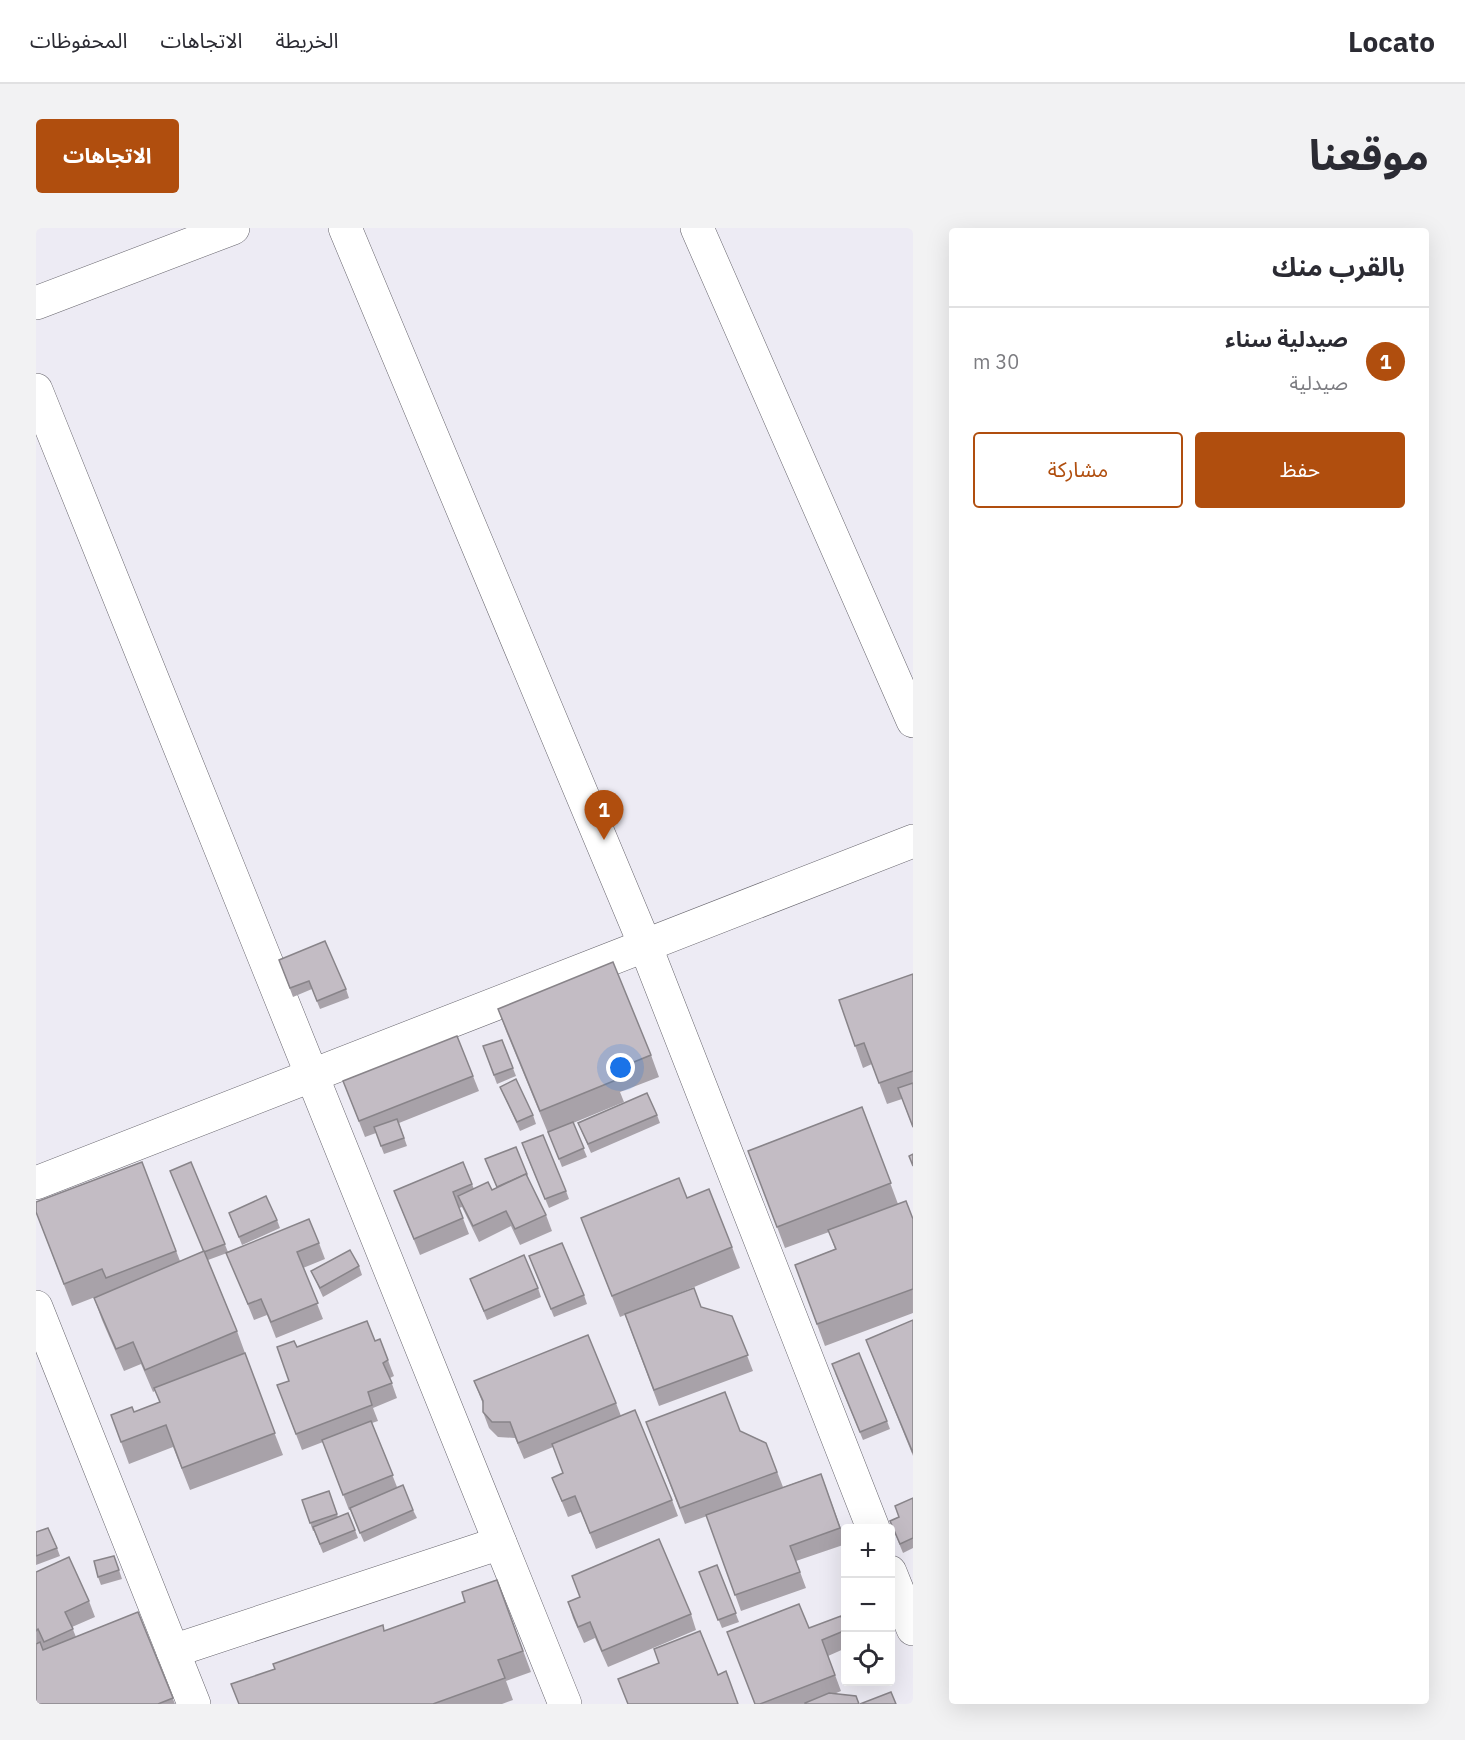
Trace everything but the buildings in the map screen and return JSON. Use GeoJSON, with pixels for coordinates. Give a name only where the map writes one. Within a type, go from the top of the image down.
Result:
{"type":"FeatureCollection","features":[{"type":"Feature","properties":{"kind":"street"},"geometry":{"type":"LineString","coordinates":[[36,303],[233,228]]}},
{"type":"Feature","properties":{"kind":"street"},"geometry":{"type":"LineString","coordinates":[[345,228],[645,945],[871,1524]]}},
{"type":"Feature","properties":{"kind":"street"},"geometry":{"type":"LineString","coordinates":[[697,228],[913,721]]}},
{"type":"Feature","properties":{"kind":"street"},"geometry":{"type":"LineString","coordinates":[[36,390],[565,1704]]}},
{"type":"Feature","properties":{"kind":"street"},"geometry":{"type":"LineString","coordinates":[[36,1183],[913,841]]}},
{"type":"Feature","properties":{"kind":"street"},"geometry":{"type":"LineString","coordinates":[[36,1307],[194,1704]]}},
{"type":"Feature","properties":{"kind":"street"},"geometry":{"type":"LineString","coordinates":[[173,1652],[500,1543]]}},
{"type":"Feature","properties":{"kind":"street"},"geometry":{"type":"LineString","coordinates":[[893,1578],[913,1629]]}},
{"type":"Feature","properties":{"kind":"place","name":"صيدلية سناء"},"geometry":{"type":"Point","coordinates":[604,840]}}]}
